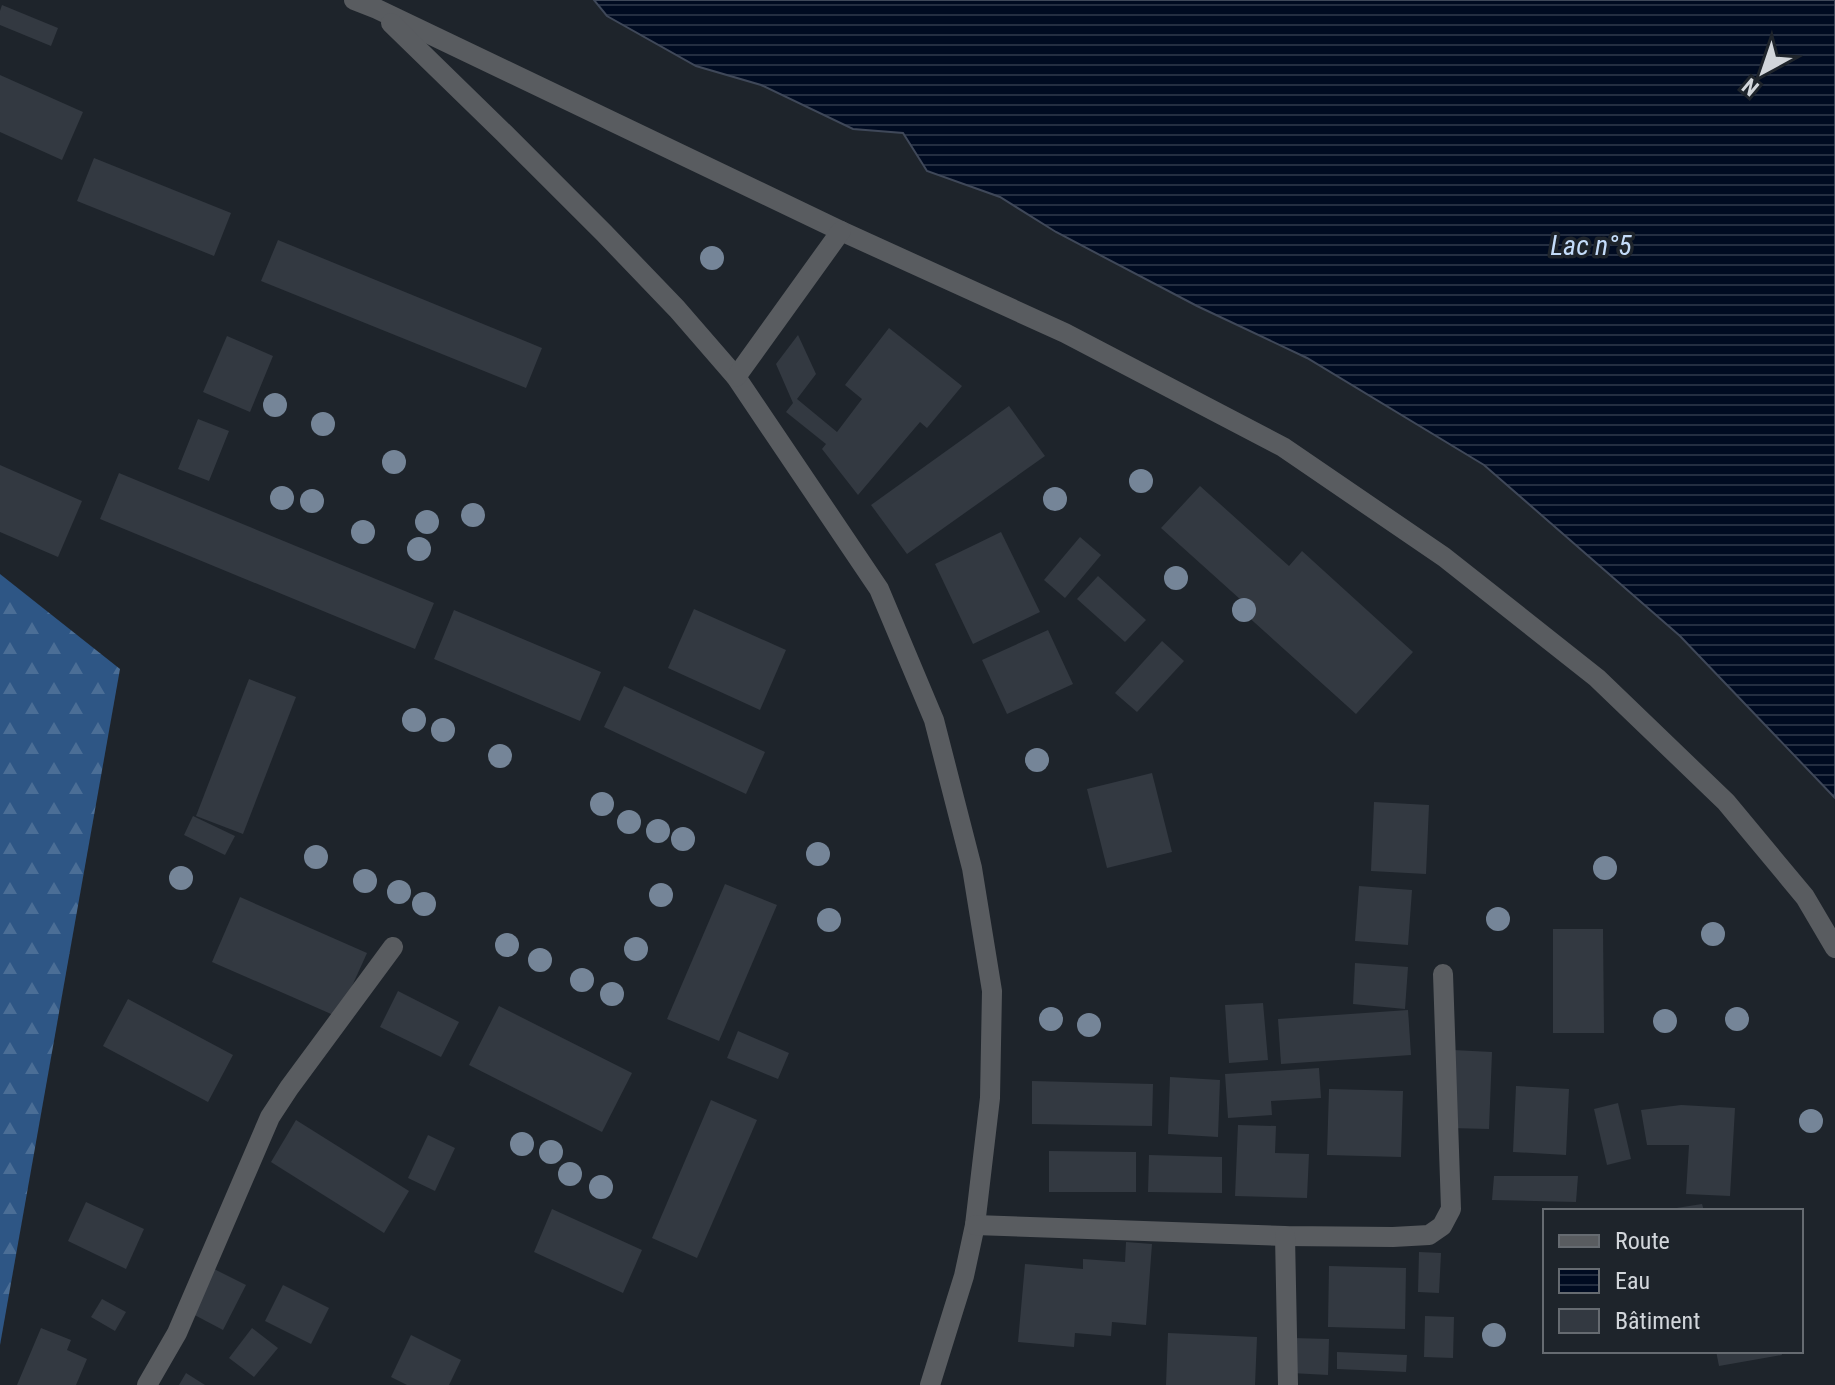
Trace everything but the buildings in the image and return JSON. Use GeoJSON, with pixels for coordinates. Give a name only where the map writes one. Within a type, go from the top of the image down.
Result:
{"type":"FeatureCollection","features":[{"type":"Feature","properties":{"kind":"street"},"geometry":{"type":"LineString","coordinates":[[354,0],[841,231],[1065,333],[1283,447],[1444,557],[1597,678],[1726,802],[1805,897],[1835,948]]}},
{"type":"Feature","properties":{"kind":"street"},"geometry":{"type":"LineString","coordinates":[[377,9],[604,233],[677,309],[736,377],[879,589],[934,720],[972,868],[992,991],[990,1098],[975,1225],[964,1276],[930,1385]]}},
{"type":"Feature","properties":{"kind":"street"},"geometry":{"type":"LineString","coordinates":[[736,377],[841,231]]}},
{"type":"Feature","properties":{"kind":"street"},"geometry":{"type":"LineString","coordinates":[[147,1385],[177,1333],[270,1117],[393,947]]}},
{"type":"Feature","properties":{"kind":"street"},"geometry":{"type":"LineString","coordinates":[[975,1225],[1285,1236],[1429,1235],[1442,1226],[1451,1209],[1443,974]]}},
{"type":"Feature","properties":{"kind":"street"},"geometry":{"type":"LineString","coordinates":[[1285,1236],[1288,1385]]}},
{"type":"Feature","properties":{"kind":"green space"},"geometry":{"type":"Polygon","coordinates":[[[0,574],[120,669],[0,1345],[0,574]]]}},
{"type":"Feature","properties":{"kind":"water","name":"Lac n°5"},"geometry":{"type":"Polygon","coordinates":[[[594,0],[1835,0],[1835,798],[1680,636],[1484,465],[1307,358],[1197,306],[1056,232],[1000,197],[927,171],[903,133],[853,129],[761,85],[696,66],[607,16],[594,0]]]}}]}
